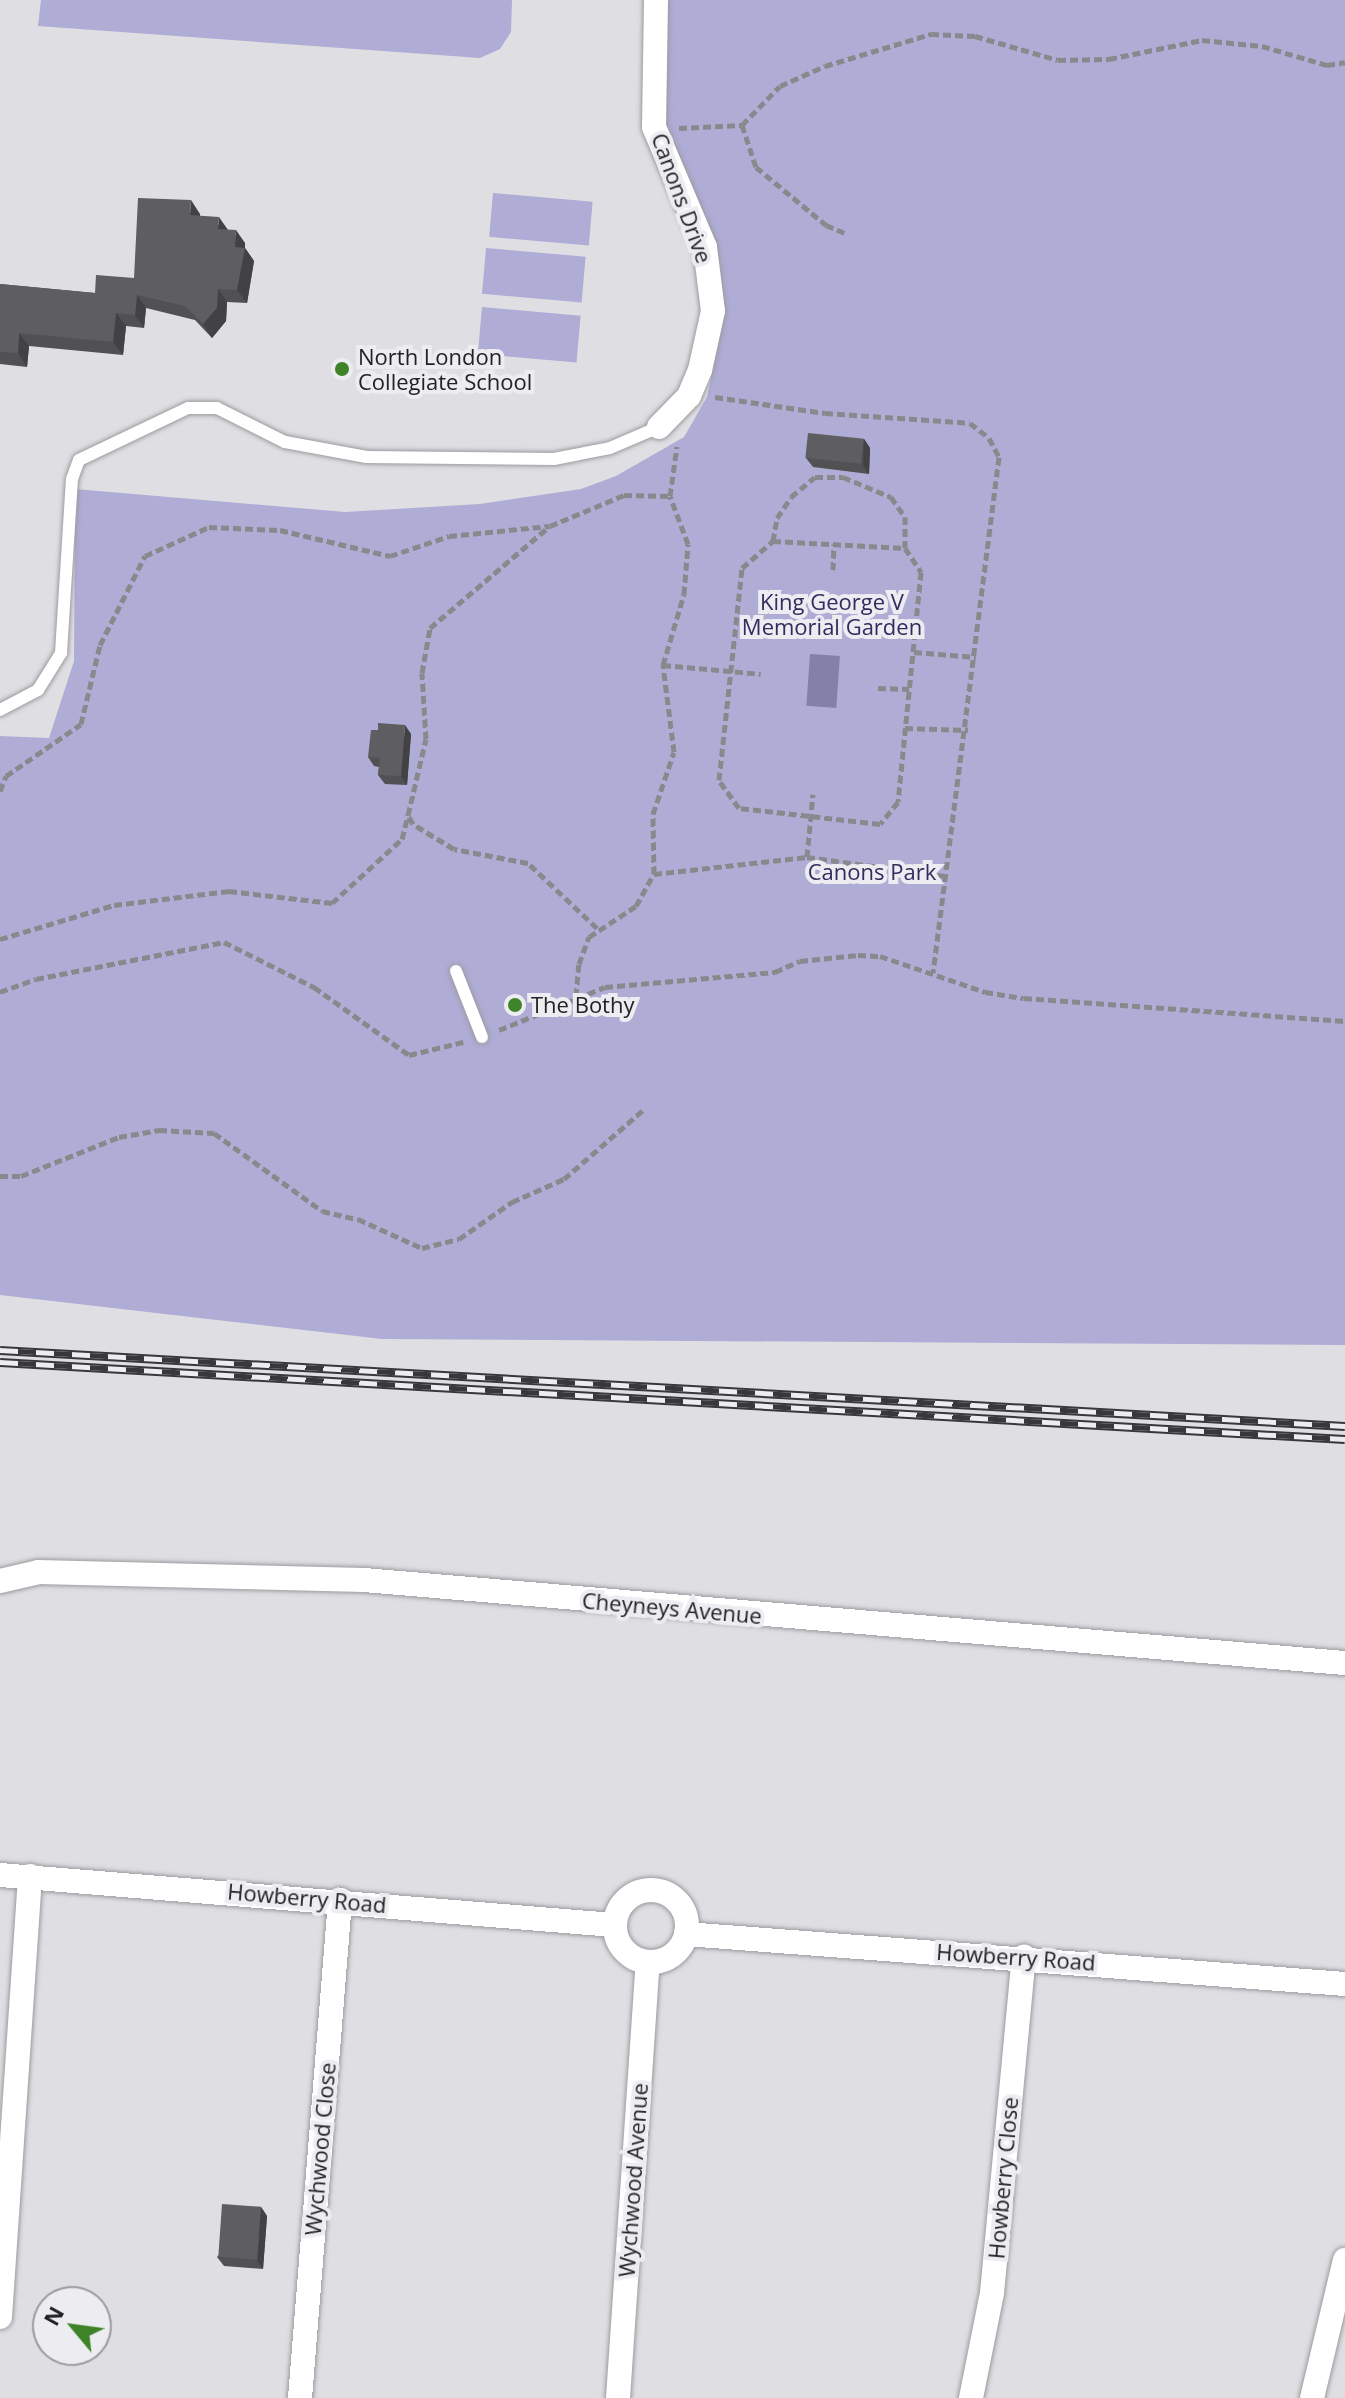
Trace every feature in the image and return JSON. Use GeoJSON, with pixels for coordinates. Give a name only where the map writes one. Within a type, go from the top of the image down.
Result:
{"type":"FeatureCollection","features":[{"type":"Feature","properties":{"kind":"street","name":"Canons Drive"},"geometry":{"type":"LineString","coordinates":[[656,0],[654,127],[705,247],[712,289],[708,341],[689,396],[666,422]]}},
{"type":"Feature","properties":{"kind":"street","name":"Cheyneys Avenue"},"geometry":{"type":"LineString","coordinates":[[0,1581],[38,1572],[364,1580],[1345,1663]]}},
{"type":"Feature","properties":{"kind":"street","name":"Howberry Road"},"geometry":{"type":"LineString","coordinates":[[0,1875],[340,1900],[614,1925]]}},
{"type":"Feature","properties":{"kind":"street"},"geometry":{"type":"LineString","coordinates":[[0,2317],[30,1876]]}},
{"type":"Feature","properties":{"kind":"street"},"geometry":{"type":"LineString","coordinates":[[655,1890],[684,1911],[686,1934],[668,1958],[648,1963],[628,1955],[614,1925],[616,1913],[632,1895],[655,1890]]}},
{"type":"Feature","properties":{"kind":"street","name":"Wychwood Close"},"geometry":{"type":"LineString","coordinates":[[300,2398],[340,1900]]}},
{"type":"Feature","properties":{"kind":"street","name":"Howberry Road"},"geometry":{"type":"LineString","coordinates":[[686,1934],[1024,1957],[1345,1984]]}},
{"type":"Feature","properties":{"kind":"street","name":"Howberry Close"},"geometry":{"type":"LineString","coordinates":[[971,2398],[992,2293],[1024,1957]]}},
{"type":"Feature","properties":{"kind":"street","name":"Wychwood Avenue"},"geometry":{"type":"LineString","coordinates":[[618,2398],[648,1963]]}},
{"type":"Feature","properties":{"kind":"street"},"geometry":{"type":"LineString","coordinates":[[1312,2398],[1339,2313],[1345,2260]]}},
{"type":"Feature","properties":{"kind":"lane"},"geometry":{"type":"LineString","coordinates":[[0,710],[38,690],[61,653],[71,493],[79,460],[188,408],[217,408],[296,445],[367,457],[554,459],[610,448],[666,422]]}},
{"type":"Feature","properties":{"kind":"lane"},"geometry":{"type":"LineString","coordinates":[[456,971],[482,1037]]}},
{"type":"Feature","properties":{"kind":"path"},"geometry":{"type":"LineString","coordinates":[[654,127],[742,125],[780,86],[825,66],[931,34],[975,36],[1058,60],[1109,59],[1202,40],[1262,46],[1327,65],[1345,62]]}},
{"type":"Feature","properties":{"kind":"path"},"geometry":{"type":"LineString","coordinates":[[742,125],[756,167],[826,225],[847,234]]}},
{"type":"Feature","properties":{"kind":"path"},"geometry":{"type":"LineString","coordinates":[[689,396],[825,413],[970,423],[989,438],[999,457],[968,730],[933,973]]}},
{"type":"Feature","properties":{"kind":"path"},"geometry":{"type":"LineString","coordinates":[[576,996],[579,964],[597,928],[636,906],[654,874],[653,814],[674,752],[663,665],[684,594],[688,544],[670,496],[679,440],[666,422]]}},
{"type":"Feature","properties":{"kind":"path"},"geometry":{"type":"LineString","coordinates":[[815,477],[843,477],[891,497],[905,517],[905,548],[921,572],[898,802],[880,824],[810,819],[739,808],[719,780],[742,568],[773,541],[777,518],[791,497],[815,477]]}},
{"type":"Feature","properties":{"kind":"path"},"geometry":{"type":"LineString","coordinates":[[0,791],[6,776],[81,724],[100,645],[145,556],[209,527],[280,530],[390,556],[449,536],[550,526],[624,495],[670,496]]}},
{"type":"Feature","properties":{"kind":"path"},"geometry":{"type":"LineString","coordinates":[[0,939],[114,905],[229,891],[332,903],[402,839],[426,739],[422,673],[430,628],[550,526]]}},
{"type":"Feature","properties":{"kind":"path"},"geometry":{"type":"LineString","coordinates":[[773,541],[905,548]]}},
{"type":"Feature","properties":{"kind":"path"},"geometry":{"type":"LineString","coordinates":[[833,570],[834,544]]}},
{"type":"Feature","properties":{"kind":"path"},"geometry":{"type":"LineString","coordinates":[[913,652],[976,657]]}},
{"type":"Feature","properties":{"kind":"path"},"geometry":{"type":"LineString","coordinates":[[663,665],[761,674]]}},
{"type":"Feature","properties":{"kind":"path"},"geometry":{"type":"LineString","coordinates":[[878,688],[909,689]]}},
{"type":"Feature","properties":{"kind":"path"},"geometry":{"type":"LineString","coordinates":[[905,728],[968,730]]}},
{"type":"Feature","properties":{"kind":"path"},"geometry":{"type":"LineString","coordinates":[[807,857],[813,794]]}},
{"type":"Feature","properties":{"kind":"path"},"geometry":{"type":"LineString","coordinates":[[408,815],[413,824],[454,849],[528,863],[597,928]]}},
{"type":"Feature","properties":{"kind":"path"},"geometry":{"type":"LineString","coordinates":[[654,874],[807,857],[945,876]]}},
{"type":"Feature","properties":{"kind":"path"},"geometry":{"type":"LineString","coordinates":[[0,992],[36,979],[224,942],[314,987],[409,1055],[482,1037],[576,996],[689,976],[775,972],[829,956],[880,956],[985,992],[1024,998],[1345,1021]]}},
{"type":"Feature","properties":{"kind":"path"},"geometry":{"type":"LineString","coordinates":[[0,1176],[21,1176],[119,1137],[159,1130],[214,1133],[322,1211],[358,1219],[422,1248],[459,1239],[512,1202],[564,1179],[643,1110]]}},
{"type":"Feature","properties":{"kind":"green space"},"geometry":{"type":"Polygon","coordinates":[[[41,0],[512,0],[511,32],[500,49],[480,58],[38,26],[41,0]]]}},
{"type":"Feature","properties":{"kind":"green space","name":"Canons Park"},"geometry":{"type":"Polygon","coordinates":[[[666,0],[1345,0],[1345,1345],[382,1339],[0,1295],[0,736],[49,738],[74,661],[75,489],[345,512],[480,504],[581,489],[616,476],[684,437],[707,397],[719,338],[721,275],[663,119],[666,0]]]}},
{"type":"Feature","properties":{"kind":"green space"},"geometry":{"type":"Polygon","coordinates":[[[493,193],[593,202],[589,246],[489,237],[493,193]]]}},
{"type":"Feature","properties":{"kind":"green space"},"geometry":{"type":"Polygon","coordinates":[[[486,248],[586,257],[582,303],[482,294],[486,248]]]}},
{"type":"Feature","properties":{"kind":"green space"},"geometry":{"type":"Polygon","coordinates":[[[482,307],[581,316],[577,362],[478,354],[482,307]]]}},
{"type":"Feature","properties":{"kind":"shaded area"},"geometry":{"type":"Polygon","coordinates":[[[810,654],[840,656],[836,708],[806,706],[810,654]]]}},
{"type":"Feature","properties":{"kind":"building"},"geometry":{"type":"Polygon","coordinates":[[[138,198],[191,200],[190,215],[219,217],[218,229],[236,230],[235,247],[245,248],[237,290],[218,289],[217,308],[203,324],[185,306],[137,295],[135,315],[116,313],[113,342],[19,333],[18,353],[0,352],[0,284],[95,293],[96,275],[134,278],[138,198]]]}},
{"type":"Feature","properties":{"kind":"building"},"geometry":{"type":"Polygon","coordinates":[[[808,433],[864,439],[861,464],[805,458],[808,433]]]}},
{"type":"Feature","properties":{"kind":"building"},"geometry":{"type":"Polygon","coordinates":[[[378,723],[405,725],[401,776],[378,775],[380,758],[368,757],[371,730],[378,730],[378,723]]]}},
{"type":"Feature","properties":{"kind":"building"},"geometry":{"type":"Polygon","coordinates":[[[222,2204],[261,2207],[257,2260],[218,2257],[222,2204]]]}},
{"type":"Feature","properties":{"kind":"railway"},"geometry":{"type":"LineString","coordinates":[[0,1350],[1345,1426]]}},
{"type":"Feature","properties":{"kind":"railway"},"geometry":{"type":"LineString","coordinates":[[0,1362],[1345,1439]]}},
{"type":"Feature","properties":{"kind":"place","name":"North London Collegiate School"},"geometry":{"type":"Point","coordinates":[342,369]}},
{"type":"Feature","properties":{"kind":"place","name":"The Bothy"},"geometry":{"type":"Point","coordinates":[515,1005]}},
{"type":"Feature","properties":{"kind":"park label","name":"King George V Memorial Garden"},"geometry":{"type":"Point","coordinates":[832,614]}}]}
